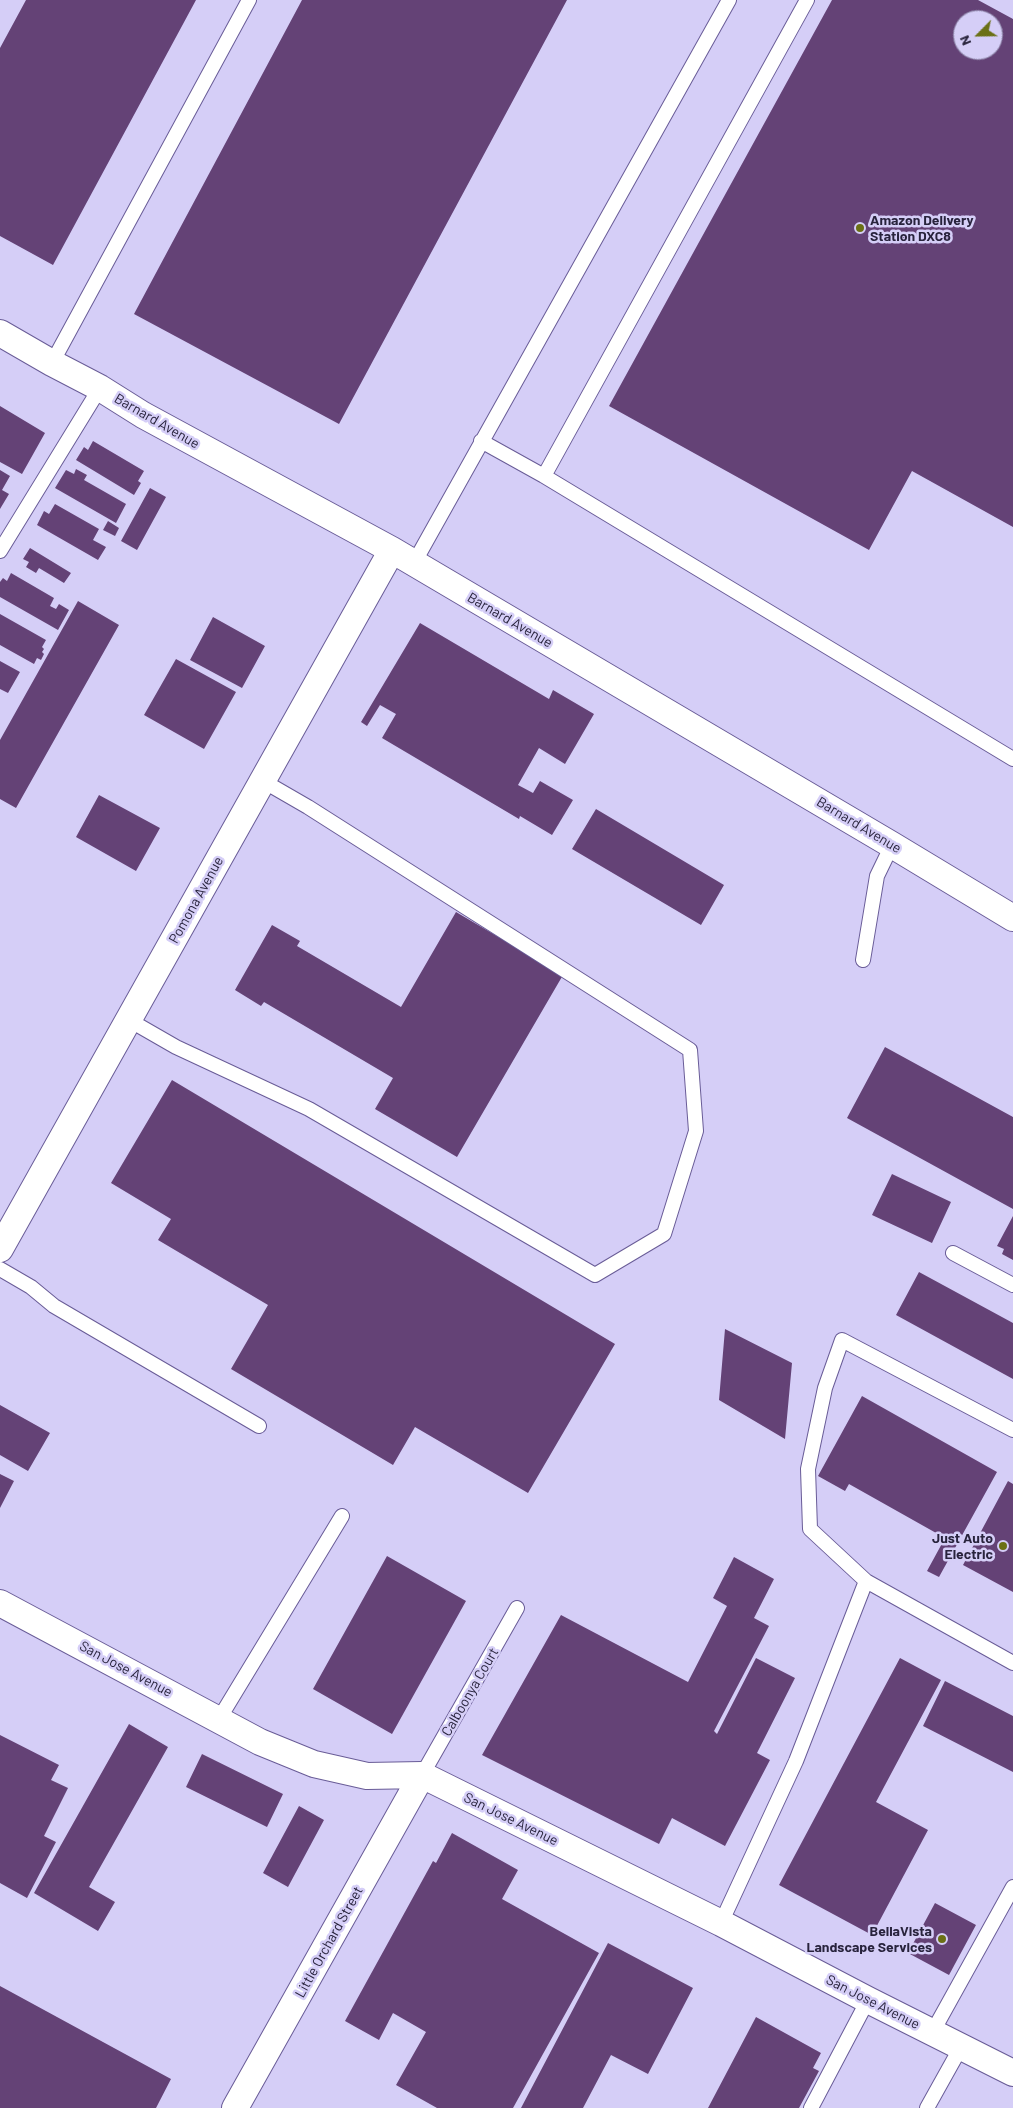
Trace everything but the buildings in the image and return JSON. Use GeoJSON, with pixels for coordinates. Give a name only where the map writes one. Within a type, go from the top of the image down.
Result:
{"type":"FeatureCollection","features":[{"type":"Feature","properties":{"kind":"street","name":"Barnard Avenue"},"geometry":{"type":"LineString","coordinates":[[0,333],[52,364],[100,388],[143,415],[403,556],[892,844],[1013,918]]}},
{"type":"Feature","properties":{"kind":"street","name":"Pomona Avenue"},"geometry":{"type":"LineString","coordinates":[[0,1249],[263,781],[403,556]]}},
{"type":"Feature","properties":{"kind":"street","name":"San Jose Avenue"},"geometry":{"type":"LineString","coordinates":[[0,1603],[260,1742],[314,1764],[367,1776],[422,1776],[721,1923],[1013,2073]]}},
{"type":"Feature","properties":{"kind":"street","name":"Little Orchard Street"},"geometry":{"type":"LineString","coordinates":[[235,2108],[422,1776]]}},
{"type":"Feature","properties":{"kind":"lane"},"geometry":{"type":"LineString","coordinates":[[52,364],[249,0]]}},
{"type":"Feature","properties":{"kind":"lane"},"geometry":{"type":"LineString","coordinates":[[403,556],[480,441],[729,0]]}},
{"type":"Feature","properties":{"kind":"lane"},"geometry":{"type":"LineString","coordinates":[[544,476],[807,0]]}},
{"type":"Feature","properties":{"kind":"lane"},"geometry":{"type":"LineString","coordinates":[[0,551],[100,388]]}},
{"type":"Feature","properties":{"kind":"lane"},"geometry":{"type":"LineString","coordinates":[[480,441],[544,476],[1013,759]]}},
{"type":"Feature","properties":{"kind":"lane"},"geometry":{"type":"LineString","coordinates":[[129,1020],[176,1047],[309,1108],[595,1275],[664,1234],[696,1131],[690,1050],[308,807],[263,781]]}},
{"type":"Feature","properties":{"kind":"lane"},"geometry":{"type":"LineString","coordinates":[[863,960],[877,876],[892,844]]}},
{"type":"Feature","properties":{"kind":"lane"},"geometry":{"type":"LineString","coordinates":[[953,1253],[1013,1285]]}},
{"type":"Feature","properties":{"kind":"lane"},"geometry":{"type":"LineString","coordinates":[[0,1269],[31,1287],[54,1306],[258,1426]]}},
{"type":"Feature","properties":{"kind":"lane"},"geometry":{"type":"LineString","coordinates":[[1013,1430],[842,1340],[825,1388],[808,1469],[810,1529],[866,1582],[1013,1663]]}},
{"type":"Feature","properties":{"kind":"lane"},"geometry":{"type":"LineString","coordinates":[[219,1719],[342,1516]]}},
{"type":"Feature","properties":{"kind":"lane"},"geometry":{"type":"LineString","coordinates":[[721,1923],[796,1761],[866,1582]]}},
{"type":"Feature","properties":{"kind":"lane","name":"Calboonya Court"},"geometry":{"type":"LineString","coordinates":[[422,1776],[517,1608]]}},
{"type":"Feature","properties":{"kind":"lane"},"geometry":{"type":"LineString","coordinates":[[932,2033],[1013,1887]]}},
{"type":"Feature","properties":{"kind":"lane"},"geometry":{"type":"LineString","coordinates":[[811,2108],[868,2000]]}},
{"type":"Feature","properties":{"kind":"lane"},"geometry":{"type":"LineString","coordinates":[[927,2108],[961,2047]]}},
{"type":"Feature","properties":{"kind":"place","name":"Amazon Delivery Station DXC8"},"geometry":{"type":"Point","coordinates":[860,228]}},
{"type":"Feature","properties":{"kind":"place","name":"Just Auto Electric"},"geometry":{"type":"Point","coordinates":[1003,1546]}},
{"type":"Feature","properties":{"kind":"place","name":"BellaVista Landscape Services"},"geometry":{"type":"Point","coordinates":[942,1939]}}]}
